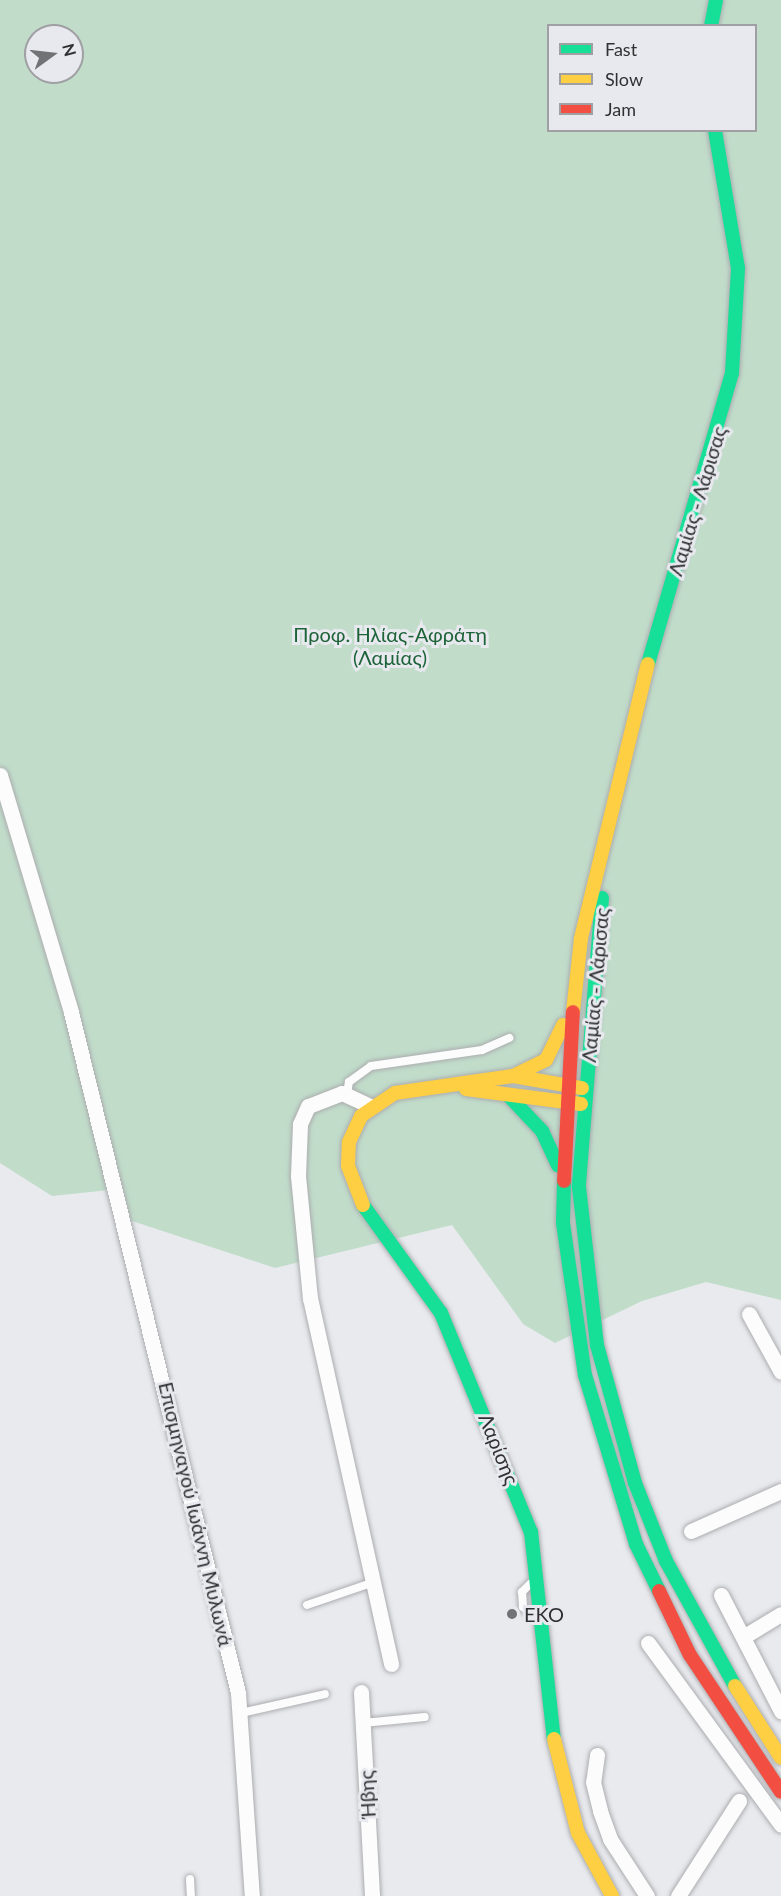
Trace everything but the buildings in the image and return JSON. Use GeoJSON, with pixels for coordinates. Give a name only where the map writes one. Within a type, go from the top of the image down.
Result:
{"type":"FeatureCollection","features":[{"type":"Feature","properties":{"kind":"main road"},"geometry":{"type":"LineString","coordinates":[[711,24],[716,0]]}},
{"type":"Feature","properties":{"kind":"main road","name":"Λαμίας - Λάρισας"},"geometry":{"type":"LineString","coordinates":[[573,998],[581,938],[603,866],[636,707],[732,373],[738,268],[715,132]]}},
{"type":"Feature","properties":{"kind":"main road","name":"Λαμίας - Λάρισας"},"geometry":{"type":"LineString","coordinates":[[603,866],[579,1187],[586,1287],[635,1483],[666,1561],[709,1646],[781,1758]]}},
{"type":"Feature","properties":{"kind":"main road"},"geometry":{"type":"LineString","coordinates":[[513,1076],[551,1054],[573,998]]}},
{"type":"Feature","properties":{"kind":"main road"},"geometry":{"type":"LineString","coordinates":[[573,998],[565,1102],[562,1187],[573,1313],[616,1488],[646,1568],[690,1655],[781,1792]]}},
{"type":"Feature","properties":{"kind":"main road"},"geometry":{"type":"LineString","coordinates":[[370,1106],[394,1093],[513,1076],[586,1088]]}},
{"type":"Feature","properties":{"kind":"main road"},"geometry":{"type":"LineString","coordinates":[[442,1085],[584,1105]]}},
{"type":"Feature","properties":{"kind":"main road"},"geometry":{"type":"LineString","coordinates":[[508,1095],[547,1139],[562,1187]]}},
{"type":"Feature","properties":{"kind":"main road","name":"Λαρίσης"},"geometry":{"type":"LineString","coordinates":[[370,1106],[349,1142],[349,1175],[365,1209],[441,1313],[531,1532],[554,1739],[578,1833],[612,1896]]}},
{"type":"Feature","properties":{"kind":"street","name":"Επισμηναγού Ιωάννη Μυλωνά"},"geometry":{"type":"LineString","coordinates":[[0,775],[71,1012],[100,1139],[184,1456],[241,1713],[252,1896]]}},
{"type":"Feature","properties":{"kind":"street"},"geometry":{"type":"LineString","coordinates":[[370,1106],[347,1094],[322,1097],[303,1113],[298,1176],[310,1298],[392,1664]]}},
{"type":"Feature","properties":{"kind":"street"},"geometry":{"type":"LineString","coordinates":[[749,1314],[781,1372]]}},
{"type":"Feature","properties":{"kind":"street"},"geometry":{"type":"LineString","coordinates":[[691,1531],[781,1491]]}},
{"type":"Feature","properties":{"kind":"street"},"geometry":{"type":"LineString","coordinates":[[721,1595],[781,1711]]}},
{"type":"Feature","properties":{"kind":"street"},"geometry":{"type":"LineString","coordinates":[[743,1637],[781,1614]]}},
{"type":"Feature","properties":{"kind":"street"},"geometry":{"type":"LineString","coordinates":[[648,1642],[781,1825]]}},
{"type":"Feature","properties":{"kind":"street","name":"Ήβης"},"geometry":{"type":"LineString","coordinates":[[361,1692],[372,1896]]}},
{"type":"Feature","properties":{"kind":"street"},"geometry":{"type":"LineString","coordinates":[[597,1755],[593,1782],[600,1811],[610,1839],[647,1896]]}},
{"type":"Feature","properties":{"kind":"street"},"geometry":{"type":"LineString","coordinates":[[678,1896],[739,1801]]}},
{"type":"Feature","properties":{"kind":"lane"},"geometry":{"type":"LineString","coordinates":[[347,1094],[349,1082],[371,1066],[482,1050],[509,1038]]}},
{"type":"Feature","properties":{"kind":"lane"},"geometry":{"type":"LineString","coordinates":[[307,1605],[375,1581]]}},
{"type":"Feature","properties":{"kind":"lane"},"geometry":{"type":"LineString","coordinates":[[531,1583],[522,1592],[523,1607],[531,1615]]}},
{"type":"Feature","properties":{"kind":"lane"},"geometry":{"type":"LineString","coordinates":[[241,1713],[325,1694]]}},
{"type":"Feature","properties":{"kind":"lane"},"geometry":{"type":"LineString","coordinates":[[363,1723],[424,1718]]}},
{"type":"Feature","properties":{"kind":"lane"},"geometry":{"type":"LineString","coordinates":[[190,1879],[191,1896]]}},
{"type":"Feature","properties":{"kind":"green space","name":"Προφ. Ηλίας-Αφράτη (Λαμίας)"},"geometry":{"type":"Polygon","coordinates":[[[0,0],[781,0],[781,1300],[706,1282],[642,1301],[555,1343],[523,1324],[452,1225],[275,1268],[129,1220],[119,1189],[52,1196],[0,1163],[0,0]]]}},
{"type":"Feature","properties":{"kind":"traffic: fast"},"geometry":{"type":"LineString","coordinates":[[711,24],[716,0]]}},
{"type":"Feature","properties":{"kind":"traffic: fast"},"geometry":{"type":"LineString","coordinates":[[648,664],[732,373],[738,268],[715,132]]}},
{"type":"Feature","properties":{"kind":"traffic: fast"},"geometry":{"type":"LineString","coordinates":[[602,898],[579,1187],[597,1345],[635,1483],[666,1561],[735,1686]]}},
{"type":"Feature","properties":{"kind":"traffic: fast"},"geometry":{"type":"LineString","coordinates":[[508,1095],[542,1131],[558,1166]]}},
{"type":"Feature","properties":{"kind":"traffic: fast"},"geometry":{"type":"LineString","coordinates":[[564,1181],[563,1223],[585,1375],[636,1544],[659,1591]]}},
{"type":"Feature","properties":{"kind":"traffic: fast"},"geometry":{"type":"LineString","coordinates":[[363,1205],[441,1313],[531,1532],[554,1739]]}},
{"type":"Feature","properties":{"kind":"traffic: slow"},"geometry":{"type":"LineString","coordinates":[[573,1012],[581,938],[648,664]]}},
{"type":"Feature","properties":{"kind":"traffic: slow"},"geometry":{"type":"LineString","coordinates":[[513,1076],[546,1060],[563,1025]]}},
{"type":"Feature","properties":{"kind":"traffic: slow"},"geometry":{"type":"LineString","coordinates":[[363,1205],[348,1166],[349,1142],[361,1116],[395,1093],[513,1076],[582,1088]]}},
{"type":"Feature","properties":{"kind":"traffic: slow"},"geometry":{"type":"LineString","coordinates":[[466,1089],[581,1104]]}},
{"type":"Feature","properties":{"kind":"traffic: slow"},"geometry":{"type":"LineString","coordinates":[[735,1686],[781,1758]]}},
{"type":"Feature","properties":{"kind":"traffic: slow"},"geometry":{"type":"LineString","coordinates":[[554,1739],[578,1833],[612,1896]]}},
{"type":"Feature","properties":{"kind":"traffic: jam"},"geometry":{"type":"LineString","coordinates":[[564,1181],[573,1012]]}},
{"type":"Feature","properties":{"kind":"traffic: jam"},"geometry":{"type":"LineString","coordinates":[[659,1591],[690,1655],[781,1792]]}},
{"type":"Feature","properties":{"kind":"place","name":"EKO"},"geometry":{"type":"Point","coordinates":[512,1614]}}]}
